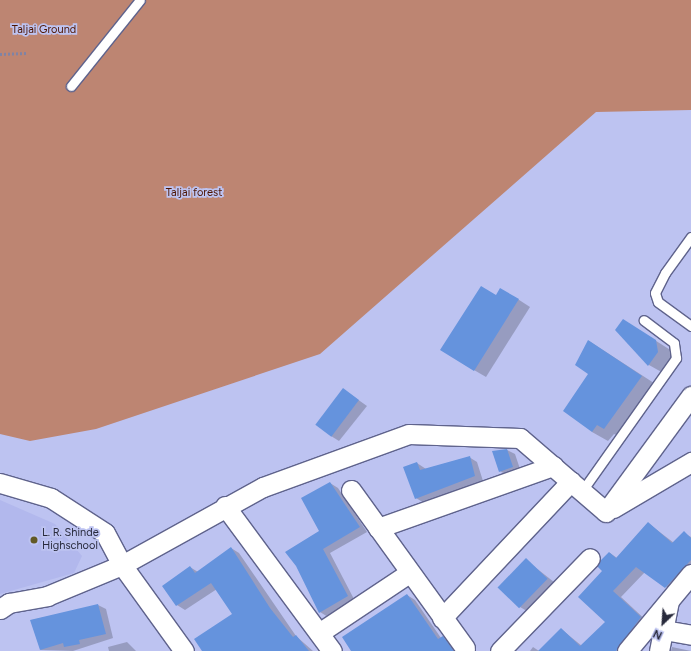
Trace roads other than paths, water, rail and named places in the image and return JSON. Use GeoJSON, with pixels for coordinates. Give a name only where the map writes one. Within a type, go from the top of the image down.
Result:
{"type":"FeatureCollection","features":[{"type":"Feature","properties":{"kind":"street"},"geometry":{"type":"LineString","coordinates":[[606,512],[691,396]]}},
{"type":"Feature","properties":{"kind":"street"},"geometry":{"type":"LineString","coordinates":[[0,609],[8,603],[47,596],[122,565],[225,506],[263,487],[409,434],[520,438],[606,512]]}},
{"type":"Feature","properties":{"kind":"street"},"geometry":{"type":"LineString","coordinates":[[606,512],[691,462]]}},
{"type":"Feature","properties":{"kind":"street"},"geometry":{"type":"LineString","coordinates":[[378,528],[554,466]]}},
{"type":"Feature","properties":{"kind":"street"},"geometry":{"type":"LineString","coordinates":[[0,484],[51,498],[85,518],[105,533],[122,565],[184,651]]}},
{"type":"Feature","properties":{"kind":"street"},"geometry":{"type":"LineString","coordinates":[[442,618],[576,486]]}},
{"type":"Feature","properties":{"kind":"street"},"geometry":{"type":"LineString","coordinates":[[351,490],[409,574],[465,648]]}},
{"type":"Feature","properties":{"kind":"street"},"geometry":{"type":"LineString","coordinates":[[225,506],[332,651]]}},
{"type":"Feature","properties":{"kind":"street"},"geometry":{"type":"LineString","coordinates":[[500,651],[590,558]]}},
{"type":"Feature","properties":{"kind":"street"},"geometry":{"type":"LineString","coordinates":[[319,633],[409,574]]}},
{"type":"Feature","properties":{"kind":"street"},"geometry":{"type":"LineString","coordinates":[[627,651],[691,574]]}},
{"type":"Feature","properties":{"kind":"street"},"geometry":{"type":"LineString","coordinates":[[659,651],[670,599]]}},
{"type":"Feature","properties":{"kind":"street"},"geometry":{"type":"LineString","coordinates":[[664,630],[691,635]]}},
{"type":"Feature","properties":{"kind":"lane"},"geometry":{"type":"LineString","coordinates":[[71,86],[140,0]]}},
{"type":"Feature","properties":{"kind":"lane"},"geometry":{"type":"LineString","coordinates":[[691,237],[664,273],[655,293],[658,302],[691,326]]}},
{"type":"Feature","properties":{"kind":"lane"},"geometry":{"type":"LineString","coordinates":[[576,486],[676,358],[674,344],[644,320]]}},
{"type":"Feature","properties":{"kind":"place","name":"L. R. Shinde Highschool"},"geometry":{"type":"Point","coordinates":[34,540]}},
{"type":"Feature","properties":{"kind":"park label","name":"Taljai Ground"},"geometry":{"type":"Point","coordinates":[44,30]}},
{"type":"Feature","properties":{"kind":"park label","name":"Taljai forest"},"geometry":{"type":"Point","coordinates":[194,193]}}]}
